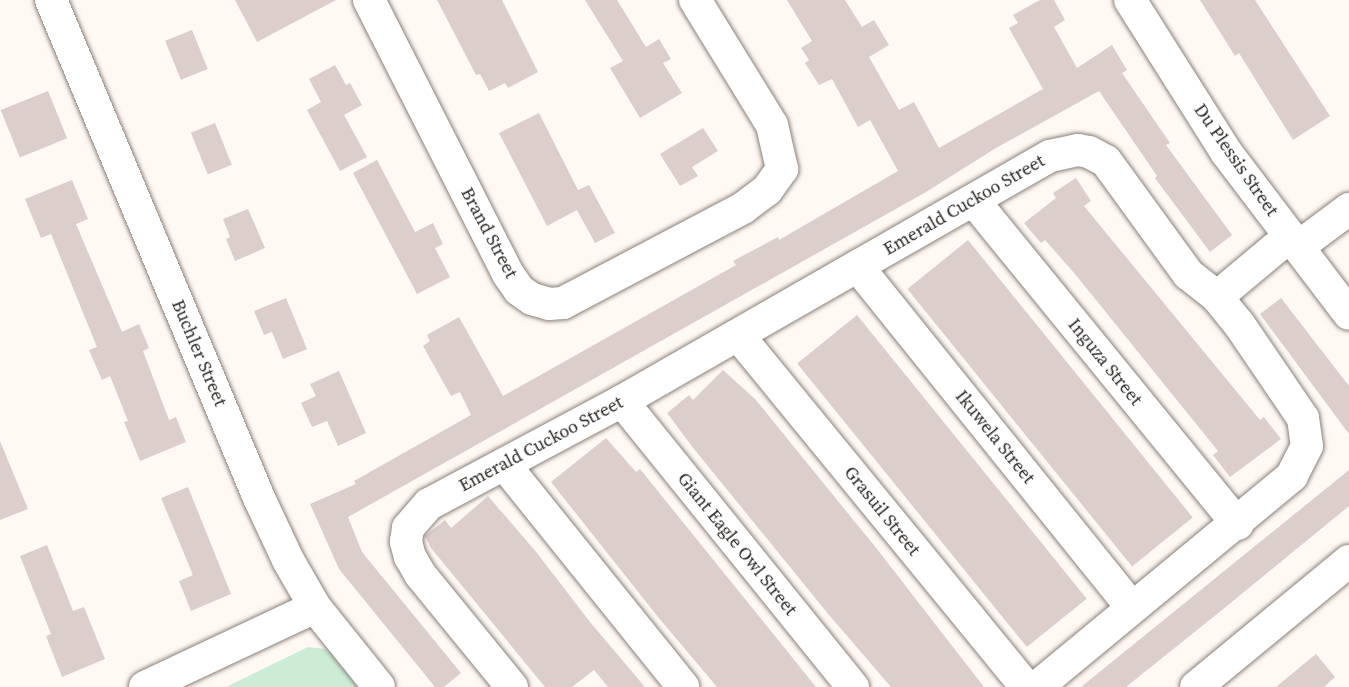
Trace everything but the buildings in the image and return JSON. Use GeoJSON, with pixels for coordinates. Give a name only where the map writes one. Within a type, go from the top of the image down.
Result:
{"type":"FeatureCollection","features":[{"type":"Feature","properties":{"kind":"street","name":"Buchler Street"},"geometry":{"type":"LineString","coordinates":[[51,0],[259,498],[288,560],[315,607],[379,687]]}},
{"type":"Feature","properties":{"kind":"street","name":"Brand Street"},"geometry":{"type":"LineString","coordinates":[[369,0],[508,274],[519,290],[532,299],[549,304],[563,303],[743,208],[767,190],[782,170],[772,125],[695,0]]}},
{"type":"Feature","properties":{"kind":"street","name":"Du Plessis Street"},"geometry":{"type":"LineString","coordinates":[[1130,0],[1226,152],[1349,314]]}},
{"type":"Feature","properties":{"kind":"street","name":"Emerald Cuckoo Street"},"geometry":{"type":"LineString","coordinates":[[512,687],[420,574],[410,557],[406,542],[408,528],[429,504],[622,401],[1050,156],[1068,151],[1089,152],[1106,161],[1188,274],[1216,297],[1239,324],[1298,409],[1307,432],[1307,446],[1292,476],[1237,524],[1131,607],[1037,687]]}},
{"type":"Feature","properties":{"kind":"street","name":"Inguza Street"},"geometry":{"type":"LineString","coordinates":[[974,201],[1237,524]]}},
{"type":"Feature","properties":{"kind":"street"},"geometry":{"type":"LineString","coordinates":[[1216,297],[1294,241],[1349,209]]}},
{"type":"Feature","properties":{"kind":"street","name":"Ikuwela Street"},"geometry":{"type":"LineString","coordinates":[[858,267],[1131,607]]}},
{"type":"Feature","properties":{"kind":"street","name":"Grasuil Street"},"geometry":{"type":"LineString","coordinates":[[738,335],[1026,687]]}},
{"type":"Feature","properties":{"kind":"street","name":"Giant Eagle Owl Street"},"geometry":{"type":"LineString","coordinates":[[622,401],[853,687]]}},
{"type":"Feature","properties":{"kind":"street"},"geometry":{"type":"LineString","coordinates":[[504,464],[683,687]]}},
{"type":"Feature","properties":{"kind":"street"},"geometry":{"type":"LineString","coordinates":[[1196,687],[1349,561]]}},
{"type":"Feature","properties":{"kind":"street"},"geometry":{"type":"LineString","coordinates":[[145,687],[315,607]]}},
{"type":"Feature","properties":{"kind":"green space"},"geometry":{"type":"Polygon","coordinates":[[[308,647],[325,649],[339,658],[361,687],[226,687],[308,647]]]}}]}
